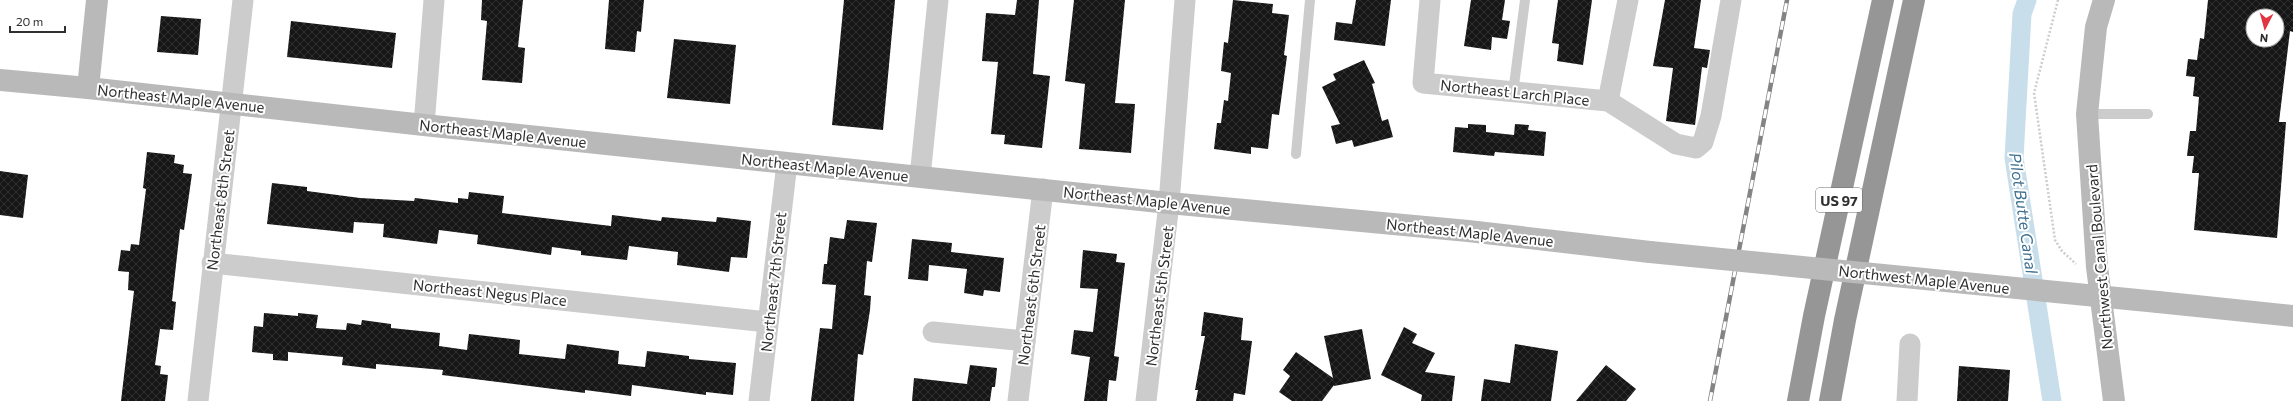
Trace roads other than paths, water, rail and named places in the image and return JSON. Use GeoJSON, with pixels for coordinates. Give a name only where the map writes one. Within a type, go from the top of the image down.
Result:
{"type":"FeatureCollection","features":[{"type":"Feature","properties":{"kind":"highway","name":"US 97"},"geometry":{"type":"LineString","coordinates":[[1798,401],[1814,316],[1883,0]]}},
{"type":"Feature","properties":{"kind":"highway","name":"US 97"},"geometry":{"type":"LineString","coordinates":[[1830,401],[1845,320],[1914,0]]}},
{"type":"Feature","properties":{"kind":"main road"},"geometry":{"type":"LineString","coordinates":[[88,88],[97,0]]}},
{"type":"Feature","properties":{"kind":"main road","name":"Northwest Canal Boulevard"},"geometry":{"type":"LineString","coordinates":[[2104,0],[2096,27],[2087,114],[2097,267],[2114,401]]}},
{"type":"Feature","properties":{"kind":"main road","name":"Northeast Maple Avenue"},"geometry":{"type":"LineString","coordinates":[[0,80],[88,88],[424,125],[1169,203],[1468,231],[1650,252]]}},
{"type":"Feature","properties":{"kind":"main road","name":"Northwest Maple Avenue"},"geometry":{"type":"LineString","coordinates":[[1650,252],[2293,316]]}},
{"type":"Feature","properties":{"kind":"street","name":"Northeast 8th Street"},"geometry":{"type":"LineString","coordinates":[[198,401],[212,263],[232,104],[243,0]]}},
{"type":"Feature","properties":{"kind":"street"},"geometry":{"type":"LineString","coordinates":[[424,125],[434,0]]}},
{"type":"Feature","properties":{"kind":"street"},"geometry":{"type":"LineString","coordinates":[[920,177],[938,0]]}},
{"type":"Feature","properties":{"kind":"street","name":"Northeast 5th Street"},"geometry":{"type":"LineString","coordinates":[[1146,401],[1169,203],[1185,0]]}},
{"type":"Feature","properties":{"kind":"street","name":"Northeast Larch Place"},"geometry":{"type":"LineString","coordinates":[[1430,0],[1423,83],[1513,93],[1608,101]]}},
{"type":"Feature","properties":{"kind":"street"},"geometry":{"type":"LineString","coordinates":[[1628,0],[1608,101],[1676,144],[1696,148],[1703,142],[1711,116],[1731,0]]}},
{"type":"Feature","properties":{"kind":"street","name":"Northeast 7th Street"},"geometry":{"type":"LineString","coordinates":[[759,401],[787,163]]}},
{"type":"Feature","properties":{"kind":"street","name":"Northeast 6th Street"},"geometry":{"type":"LineString","coordinates":[[1018,401],[1043,189]]}},
{"type":"Feature","properties":{"kind":"street","name":"Northeast Negus Place"},"geometry":{"type":"LineString","coordinates":[[212,263],[768,322]]}},
{"type":"Feature","properties":{"kind":"street"},"geometry":{"type":"LineString","coordinates":[[933,332],[1025,341]]}},
{"type":"Feature","properties":{"kind":"street"},"geometry":{"type":"LineString","coordinates":[[1907,401],[1910,344]]}},
{"type":"Feature","properties":{"kind":"lane"},"geometry":{"type":"LineString","coordinates":[[1296,154],[1310,0]]}},
{"type":"Feature","properties":{"kind":"lane"},"geometry":{"type":"LineString","coordinates":[[1513,93],[1525,0]]}},
{"type":"Feature","properties":{"kind":"lane"},"geometry":{"type":"LineString","coordinates":[[2087,114],[2148,114]]}},
{"type":"Feature","properties":{"kind":"waterway","name":"Pilot Butte Canal"},"geometry":{"type":"LineString","coordinates":[[2027,0],[2022,14],[2014,158],[2052,401]]}},
{"type":"Feature","properties":{"kind":"railway"},"geometry":{"type":"LineString","coordinates":[[1710,401],[1787,0]]}}]}
